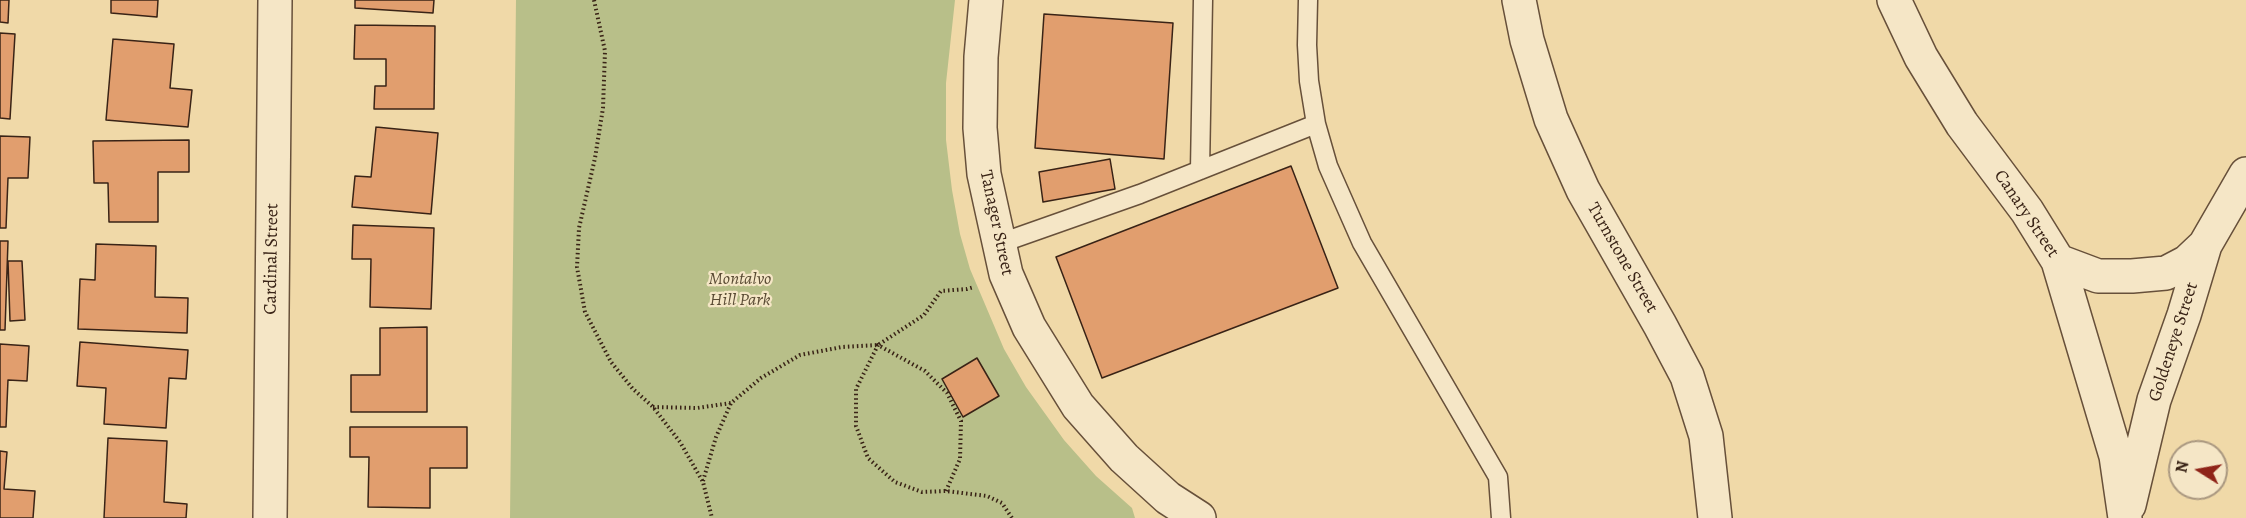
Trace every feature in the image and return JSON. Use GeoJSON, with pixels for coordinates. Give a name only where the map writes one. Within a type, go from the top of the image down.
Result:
{"type":"FeatureCollection","features":[{"type":"Feature","properties":{"kind":"street","name":"Cardinal Street"},"geometry":{"type":"LineString","coordinates":[[270,518],[275,0]]}},
{"type":"Feature","properties":{"kind":"street","name":"Tanager Street"},"geometry":{"type":"LineString","coordinates":[[986,0],[981,57],[980,129],[984,174],[1002,259],[1029,327],[1078,406],[1124,458],[1168,498],[1193,516]]}},
{"type":"Feature","properties":{"kind":"street","name":"Turnstone Street"},"geometry":{"type":"LineString","coordinates":[[1519,0],[1527,40],[1551,119],[1583,190],[1687,376],[1706,436],[1715,518]]}},
{"type":"Feature","properties":{"kind":"street","name":"Canary Street"},"geometry":{"type":"LineString","coordinates":[[1894,0],[1921,57],[1962,124],[2027,211],[2058,261],[2116,456],[2126,518]]}},
{"type":"Feature","properties":{"kind":"street","name":"Goldeneye Street"},"geometry":{"type":"LineString","coordinates":[[2126,518],[2154,400],[2184,315],[2205,245],[2246,174]]}},
{"type":"Feature","properties":{"kind":"street"},"geometry":{"type":"LineString","coordinates":[[2058,261],[2098,276],[2166,273],[2187,262],[2205,245]]}},
{"type":"Feature","properties":{"kind":"lane"},"geometry":{"type":"LineString","coordinates":[[1200,170],[1203,0]]}},
{"type":"Feature","properties":{"kind":"lane"},"geometry":{"type":"LineString","coordinates":[[1308,0],[1309,81],[1316,124],[1328,166],[1362,243],[1498,477],[1500,518]]}},
{"type":"Feature","properties":{"kind":"lane"},"geometry":{"type":"LineString","coordinates":[[1002,259],[1200,170],[1316,124]]}},
{"type":"Feature","properties":{"kind":"path"},"geometry":{"type":"LineString","coordinates":[[594,0],[605,51],[603,108],[596,158],[579,228],[577,267],[585,312],[611,362],[680,442],[703,482],[712,518]]}},
{"type":"Feature","properties":{"kind":"path"},"geometry":{"type":"LineString","coordinates":[[703,482],[716,437],[731,403],[761,378],[800,355],[842,347],[878,345],[924,315],[941,291],[967,289],[1002,259]]}},
{"type":"Feature","properties":{"kind":"path"},"geometry":{"type":"LineString","coordinates":[[878,345],[856,389],[856,426],[868,458],[896,482],[921,492],[945,491],[987,496],[1002,503],[1012,518]]}},
{"type":"Feature","properties":{"kind":"path"},"geometry":{"type":"LineString","coordinates":[[878,345],[925,371],[947,393],[961,421],[960,459],[945,491]]}},
{"type":"Feature","properties":{"kind":"path"},"geometry":{"type":"LineString","coordinates":[[652,407],[697,408],[731,403]]}},
{"type":"Feature","properties":{"kind":"green space","name":"Montalvo Hill Park"},"geometry":{"type":"Polygon","coordinates":[[[516,0],[955,0],[946,83],[946,140],[960,234],[970,269],[1004,349],[1026,387],[1064,440],[1096,476],[1132,508],[1135,518],[510,518],[516,0]]]}},
{"type":"Feature","properties":{"kind":"building"},"geometry":{"type":"Polygon","coordinates":[[[0,0],[9,0],[8,23],[0,22],[0,0]]]}},
{"type":"Feature","properties":{"kind":"building"},"geometry":{"type":"Polygon","coordinates":[[[111,0],[158,0],[157,17],[111,13],[111,0]]]}},
{"type":"Feature","properties":{"kind":"building"},"geometry":{"type":"Polygon","coordinates":[[[355,0],[434,0],[433,13],[355,8],[355,0]]]}},
{"type":"Feature","properties":{"kind":"building"},"geometry":{"type":"Polygon","coordinates":[[[1044,14],[1173,23],[1164,159],[1035,148],[1044,14]]]}},
{"type":"Feature","properties":{"kind":"building"},"geometry":{"type":"Polygon","coordinates":[[[355,25],[435,26],[434,109],[374,109],[375,86],[386,86],[386,59],[354,59],[355,25]]]}},
{"type":"Feature","properties":{"kind":"building"},"geometry":{"type":"Polygon","coordinates":[[[0,33],[15,34],[10,119],[0,118],[0,33]]]}},
{"type":"Feature","properties":{"kind":"building"},"geometry":{"type":"Polygon","coordinates":[[[113,39],[174,44],[170,88],[192,90],[188,127],[106,120],[113,39]]]}},
{"type":"Feature","properties":{"kind":"building"},"geometry":{"type":"Polygon","coordinates":[[[376,127],[438,133],[431,214],[352,207],[355,176],[371,177],[376,127]]]}},
{"type":"Feature","properties":{"kind":"building"},"geometry":{"type":"Polygon","coordinates":[[[0,136],[30,137],[28,178],[8,178],[6,228],[0,228],[0,136]]]}},
{"type":"Feature","properties":{"kind":"building"},"geometry":{"type":"Polygon","coordinates":[[[189,140],[189,172],[158,172],[158,222],[109,222],[108,183],[94,183],[93,141],[189,140]]]}},
{"type":"Feature","properties":{"kind":"building"},"geometry":{"type":"Polygon","coordinates":[[[1110,159],[1115,189],[1043,202],[1039,172],[1110,159]]]}},
{"type":"Feature","properties":{"kind":"building"},"geometry":{"type":"Polygon","coordinates":[[[1291,166],[1338,288],[1102,378],[1056,257],[1291,166]]]}},
{"type":"Feature","properties":{"kind":"building"},"geometry":{"type":"Polygon","coordinates":[[[353,225],[434,228],[431,309],[370,307],[371,259],[352,259],[353,225]]]}},
{"type":"Feature","properties":{"kind":"building"},"geometry":{"type":"Polygon","coordinates":[[[0,241],[8,241],[5,330],[0,330],[0,241]]]}},
{"type":"Feature","properties":{"kind":"building"},"geometry":{"type":"Polygon","coordinates":[[[96,244],[156,246],[155,297],[188,298],[187,333],[78,329],[80,279],[95,280],[96,244]]]}},
{"type":"Feature","properties":{"kind":"building"},"geometry":{"type":"Polygon","coordinates":[[[8,261],[22,261],[25,320],[10,321],[8,261]]]}},
{"type":"Feature","properties":{"kind":"building"},"geometry":{"type":"Polygon","coordinates":[[[427,327],[427,412],[351,412],[351,375],[380,375],[380,328],[427,327]]]}},
{"type":"Feature","properties":{"kind":"building"},"geometry":{"type":"Polygon","coordinates":[[[80,342],[188,350],[186,379],[169,378],[166,428],[104,424],[106,388],[77,386],[80,342]]]}},
{"type":"Feature","properties":{"kind":"building"},"geometry":{"type":"Polygon","coordinates":[[[0,344],[29,346],[27,381],[8,380],[6,427],[0,427],[0,344]]]}},
{"type":"Feature","properties":{"kind":"building"},"geometry":{"type":"Polygon","coordinates":[[[977,358],[999,396],[963,417],[942,379],[977,358]]]}},
{"type":"Feature","properties":{"kind":"building"},"geometry":{"type":"Polygon","coordinates":[[[350,427],[467,427],[467,468],[430,468],[430,508],[368,507],[369,457],[350,457],[350,427]]]}},
{"type":"Feature","properties":{"kind":"building"},"geometry":{"type":"Polygon","coordinates":[[[108,438],[167,441],[164,502],[187,504],[186,518],[104,518],[108,438]]]}},
{"type":"Feature","properties":{"kind":"building"},"geometry":{"type":"Polygon","coordinates":[[[0,451],[7,452],[4,489],[35,491],[33,518],[0,518],[0,451]]]}}]}
